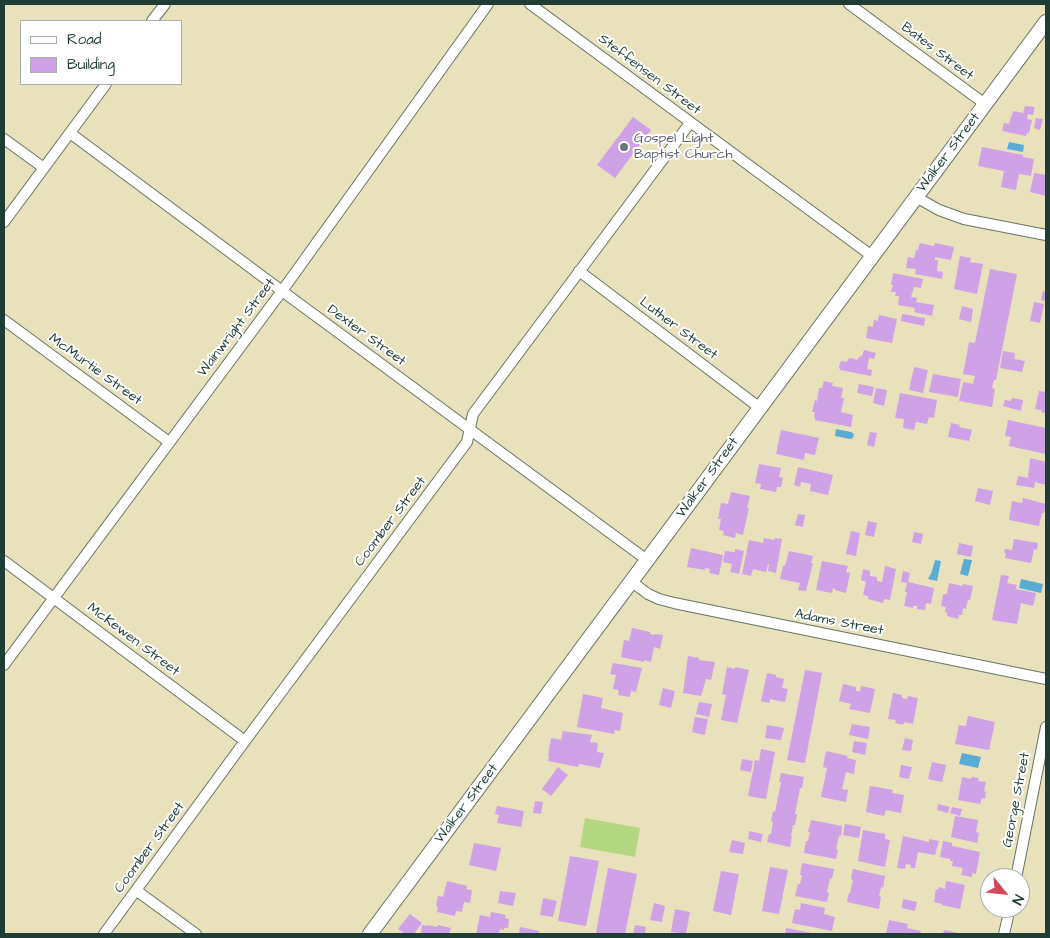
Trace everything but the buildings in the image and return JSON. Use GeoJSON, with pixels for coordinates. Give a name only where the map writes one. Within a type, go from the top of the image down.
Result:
{"type":"FeatureCollection","features":[{"type":"Feature","properties":{"kind":"main road","name":"Walker Street"},"geometry":{"type":"LineString","coordinates":[[370,934],[1046,22]]}},
{"type":"Feature","properties":{"kind":"street"},"geometry":{"type":"LineString","coordinates":[[153,20],[165,4]]}},
{"type":"Feature","properties":{"kind":"street","name":"Wainwright Street"},"geometry":{"type":"LineString","coordinates":[[4,665],[282,291],[488,4]]}},
{"type":"Feature","properties":{"kind":"street","name":"Steffensen Street"},"geometry":{"type":"LineString","coordinates":[[530,4],[872,256]]}},
{"type":"Feature","properties":{"kind":"street","name":"Bates Street"},"geometry":{"type":"LineString","coordinates":[[850,4],[985,104]]}},
{"type":"Feature","properties":{"kind":"street"},"geometry":{"type":"LineString","coordinates":[[4,222],[105,85]]}},
{"type":"Feature","properties":{"kind":"street","name":"Coomber Street"},"geometry":{"type":"LineString","coordinates":[[104,934],[467,442],[473,414],[690,123]]}},
{"type":"Feature","properties":{"kind":"street","name":"Dexter Street"},"geometry":{"type":"LineString","coordinates":[[70,133],[647,560]]}},
{"type":"Feature","properties":{"kind":"street"},"geometry":{"type":"LineString","coordinates":[[4,139],[44,168]]}},
{"type":"Feature","properties":{"kind":"street"},"geometry":{"type":"LineString","coordinates":[[916,197],[939,210],[964,219],[1046,236]]}},
{"type":"Feature","properties":{"kind":"street","name":"Luther Street"},"geometry":{"type":"LineString","coordinates":[[579,271],[760,408]]}},
{"type":"Feature","properties":{"kind":"street","name":"McMurtie Street"},"geometry":{"type":"LineString","coordinates":[[4,320],[169,442]]}},
{"type":"Feature","properties":{"kind":"street","name":"McKewen Street"},"geometry":{"type":"LineString","coordinates":[[4,561],[245,741]]}},
{"type":"Feature","properties":{"kind":"street","name":"Adams Street"},"geometry":{"type":"LineString","coordinates":[[632,582],[648,594],[666,601],[1046,679]]}},
{"type":"Feature","properties":{"kind":"street","name":"George Street"},"geometry":{"type":"LineString","coordinates":[[1018,868],[1046,726]]}},
{"type":"Feature","properties":{"kind":"street"},"geometry":{"type":"LineString","coordinates":[[137,890],[196,934]]}},
{"type":"Feature","properties":{"kind":"street"},"geometry":{"type":"LineString","coordinates":[[1004,934],[1008,918]]}},
{"type":"Feature","properties":{"kind":"green space"},"geometry":{"type":"Polygon","coordinates":[[[585,818],[640,828],[635,857],[580,847],[585,818]]]}},
{"type":"Feature","properties":{"kind":"water"},"geometry":{"type":"Polygon","coordinates":[[[1009,142],[1024,145],[1023,152],[1007,149],[1009,142]]]}},
{"type":"Feature","properties":{"kind":"water"},"geometry":{"type":"Polygon","coordinates":[[[836,429],[851,432],[854,434],[853,438],[835,436],[836,429]]]}},
{"type":"Feature","properties":{"kind":"water"},"geometry":{"type":"Polygon","coordinates":[[[964,559],[972,560],[968,576],[960,574],[964,559]]]}},
{"type":"Feature","properties":{"kind":"water"},"geometry":{"type":"Polygon","coordinates":[[[935,560],[941,561],[937,581],[928,579],[935,560]]]}},
{"type":"Feature","properties":{"kind":"water"},"geometry":{"type":"Polygon","coordinates":[[[1021,579],[1043,584],[1041,593],[1019,588],[1021,579]]]}},
{"type":"Feature","properties":{"kind":"water"},"geometry":{"type":"Polygon","coordinates":[[[962,753],[981,757],[978,768],[959,764],[962,753]]]}},
{"type":"Feature","properties":{"kind":"place","name":"Gospel Light Baptist Church"},"geometry":{"type":"Point","coordinates":[624,147]}}]}
